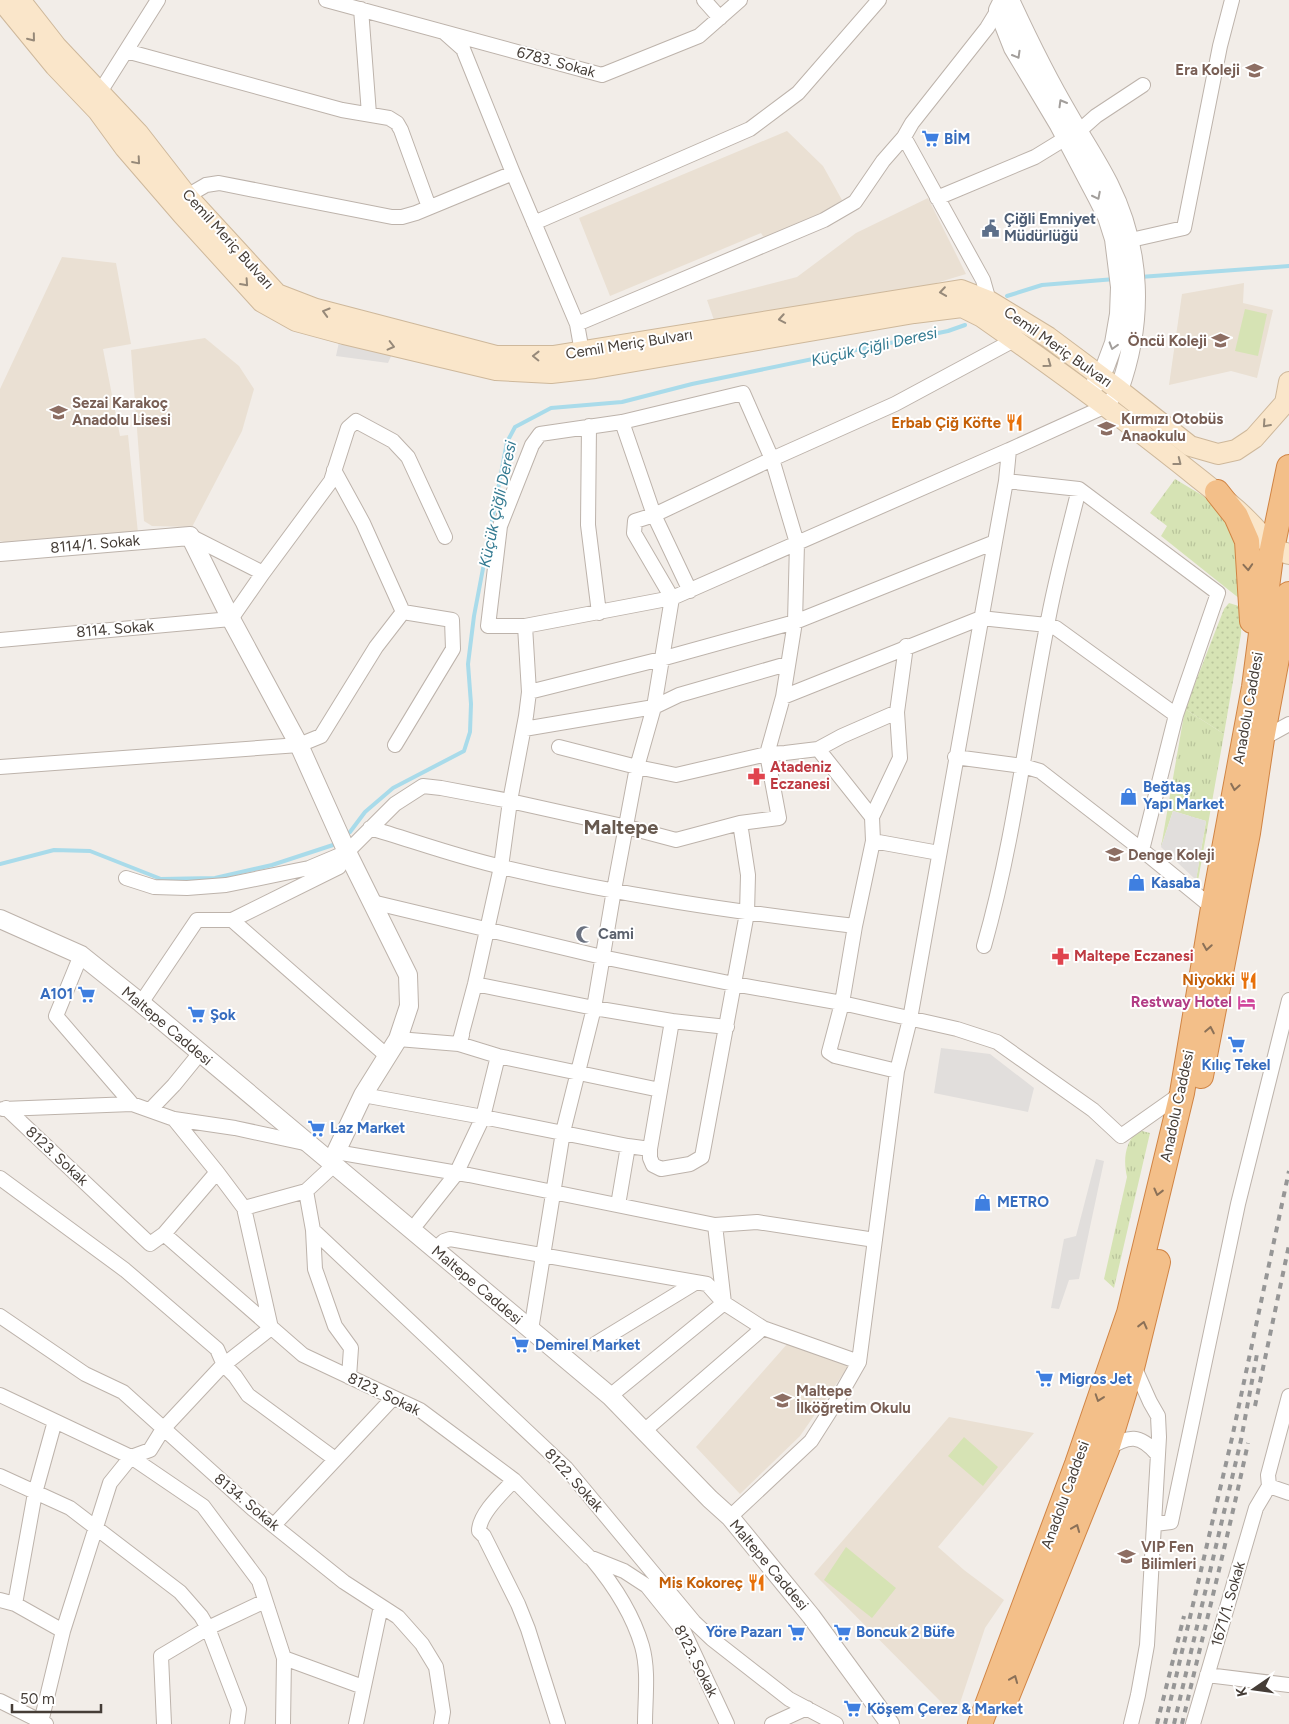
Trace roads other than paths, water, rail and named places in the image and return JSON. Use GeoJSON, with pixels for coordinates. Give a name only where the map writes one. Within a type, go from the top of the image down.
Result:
{"type":"FeatureCollection","features":[{"type":"Feature","properties":{"kind":"highway","name":"Anadolu Caddesi"},"geometry":{"type":"LineString","coordinates":[[984,1723],[1077,1464],[1128,1313],[1182,1093],[1213,908],[1281,551],[1289,467]]}},
{"type":"Feature","properties":{"kind":"highway"},"geometry":{"type":"LineString","coordinates":[[1216,492],[1236,516],[1247,541],[1254,687]]}},
{"type":"Feature","properties":{"kind":"highway","name":"Anadolu Caddesi"},"geometry":{"type":"LineString","coordinates":[[984,1723],[1107,1449],[1133,1364],[1198,1092],[1248,833],[1262,739],[1289,594]]}},
{"type":"Feature","properties":{"kind":"main road","name":"Cemil Meriç Bulvarı"},"geometry":{"type":"LineString","coordinates":[[1,0],[55,66],[98,111],[126,148],[182,214],[262,302],[296,321],[496,370],[551,374],[914,313],[962,308],[986,309],[1048,337],[1190,446],[1218,454],[1236,450],[1254,438],[1285,403],[1289,382]]}},
{"type":"Feature","properties":{"kind":"main road","name":"Cemil Meriç Bulvarı"},"geometry":{"type":"LineString","coordinates":[[20,0],[56,46],[138,133],[187,196],[278,294],[325,312],[496,356],[553,356],[961,290],[986,309],[1014,340],[1106,406],[1216,492],[1264,538],[1281,551]]}},
{"type":"Feature","properties":{"kind":"street"},"geometry":{"type":"LineString","coordinates":[[100,92],[158,0]]}},
{"type":"Feature","properties":{"kind":"street","name":"6783. Sokak"},"geometry":{"type":"LineString","coordinates":[[326,0],[602,75],[698,36],[740,0]]}},
{"type":"Feature","properties":{"kind":"street"},"geometry":{"type":"LineString","coordinates":[[704,0],[720,18]]}},
{"type":"Feature","properties":{"kind":"street"},"geometry":{"type":"LineString","coordinates":[[534,223],[750,129],[798,92],[879,0]]}},
{"type":"Feature","properties":{"kind":"street"},"geometry":{"type":"LineString","coordinates":[[1131,240],[1184,228],[1220,46],[1232,0]]}},
{"type":"Feature","properties":{"kind":"street"},"geometry":{"type":"LineString","coordinates":[[577,324],[824,220],[855,202],[883,160],[904,136],[1004,3],[1051,82],[1114,239],[1125,260]]}},
{"type":"Feature","properties":{"kind":"street"},"geometry":{"type":"LineString","coordinates":[[361,9],[369,114]]}},
{"type":"Feature","properties":{"kind":"street"},"geometry":{"type":"LineString","coordinates":[[443,31],[463,49],[577,324],[582,352]]}},
{"type":"Feature","properties":{"kind":"street"},"geometry":{"type":"LineString","coordinates":[[126,51],[342,110],[390,118],[397,123],[401,130],[429,208]]}},
{"type":"Feature","properties":{"kind":"street"},"geometry":{"type":"LineString","coordinates":[[938,198],[1035,157],[1072,135],[1143,84]]}},
{"type":"Feature","properties":{"kind":"street"},"geometry":{"type":"LineString","coordinates":[[141,1003],[197,920],[232,920],[340,867],[347,852],[370,828],[395,804],[423,786],[510,801],[676,840],[740,823],[779,818],[767,754],[783,697],[794,622],[797,542],[772,460],[743,393],[622,422],[540,434],[532,445],[500,526],[488,626],[525,626],[672,598],[797,542],[1009,450],[1106,406],[1119,390],[1127,369],[1135,334],[1128,297],[1125,260],[1131,240],[1121,210],[1109,185],[1072,135]]}},
{"type":"Feature","properties":{"kind":"street"},"geometry":{"type":"LineString","coordinates":[[904,136],[983,280],[986,309]]}},
{"type":"Feature","properties":{"kind":"street"},"geometry":{"type":"LineString","coordinates":[[187,196],[206,185],[219,183],[392,217],[402,217],[429,208],[513,173]]}},
{"type":"Feature","properties":{"kind":"street"},"geometry":{"type":"LineString","coordinates":[[1089,394],[1100,376],[1114,343],[1128,297]]}},
{"type":"Feature","properties":{"kind":"street"},"geometry":{"type":"LineString","coordinates":[[531,1330],[563,1132],[594,1008],[637,768],[654,707],[672,598],[634,533],[635,520],[654,515],[895,404],[1014,340]]}},
{"type":"Feature","properties":{"kind":"street"},"geometry":{"type":"LineString","coordinates":[[231,619],[331,481],[348,428],[356,421],[392,442],[408,457],[444,537]]}},
{"type":"Feature","properties":{"kind":"street"},"geometry":{"type":"LineString","coordinates":[[622,422],[654,515],[690,591]]}},
{"type":"Feature","properties":{"kind":"street"},"geometry":{"type":"LineString","coordinates":[[589,426],[588,525],[599,613]]}},
{"type":"Feature","properties":{"kind":"street"},"geometry":{"type":"LineString","coordinates":[[730,1518],[811,1441],[859,1362],[897,1071],[910,1019],[938,853],[1006,481],[1009,450]]}},
{"type":"Feature","properties":{"kind":"street"},"geometry":{"type":"LineString","coordinates":[[334,470],[364,523],[403,612]]}},
{"type":"Feature","properties":{"kind":"street"},"geometry":{"type":"LineString","coordinates":[[1006,481],[1079,489],[1218,593],[1176,715],[1142,850]]}},
{"type":"Feature","properties":{"kind":"street"},"geometry":{"type":"LineString","coordinates":[[984,946],[998,898],[1047,625],[1079,489]]}},
{"type":"Feature","properties":{"kind":"street"},"geometry":{"type":"LineString","coordinates":[[190,536],[263,573]]}},
{"type":"Feature","properties":{"kind":"street"},"geometry":{"type":"LineString","coordinates":[[190,536],[231,619],[299,745],[347,852],[408,975],[409,1006],[398,1039],[363,1095],[335,1159],[306,1192],[244,1208]]}},
{"type":"Feature","properties":{"kind":"street","name":"8114/1. Sokak"},"geometry":{"type":"LineString","coordinates":[[0,552],[190,536]]}},
{"type":"Feature","properties":{"kind":"street"},"geometry":{"type":"LineString","coordinates":[[529,692],[661,659],[794,622],[995,542]]}},
{"type":"Feature","properties":{"kind":"street"},"geometry":{"type":"LineString","coordinates":[[0,767],[299,745],[321,736],[376,646],[403,612]]}},
{"type":"Feature","properties":{"kind":"street"},"geometry":{"type":"LineString","coordinates":[[394,745],[453,649],[452,620],[403,612]]}},
{"type":"Feature","properties":{"kind":"street"},"geometry":{"type":"LineString","coordinates":[[783,697],[906,646],[980,618],[1047,625],[1056,628],[1176,715]]}},
{"type":"Feature","properties":{"kind":"street","name":"8114. Sokak"},"geometry":{"type":"LineString","coordinates":[[0,640],[231,619]]}},
{"type":"Feature","properties":{"kind":"street"},"geometry":{"type":"LineString","coordinates":[[459,1044],[488,930],[501,867],[510,801],[524,729],[529,692],[525,626]]}},
{"type":"Feature","properties":{"kind":"street"},"geometry":{"type":"LineString","coordinates":[[897,1071],[835,1056],[829,1052],[842,1003],[855,926],[873,841],[872,817],[900,758],[897,712],[906,646]]}},
{"type":"Feature","properties":{"kind":"street"},"geometry":{"type":"LineString","coordinates":[[524,729],[654,707],[679,695],[787,664]]}},
{"type":"Feature","properties":{"kind":"street"},"geometry":{"type":"LineString","coordinates":[[558,747],[637,768],[676,775],[767,754],[785,754],[818,749],[842,736],[897,712]]}},
{"type":"Feature","properties":{"kind":"street"},"geometry":{"type":"LineString","coordinates":[[1262,739],[1289,724]]}},
{"type":"Feature","properties":{"kind":"street"},"geometry":{"type":"LineString","coordinates":[[818,749],[872,817]]}},
{"type":"Feature","properties":{"kind":"street"},"geometry":{"type":"LineString","coordinates":[[956,757],[1023,766],[1040,772],[1142,850],[1213,908]]}},
{"type":"Feature","properties":{"kind":"street"},"geometry":{"type":"LineString","coordinates":[[672,1021],[650,1149],[650,1158],[653,1165],[661,1168],[690,1164],[702,1157],[727,1027],[746,913],[748,875],[740,823]]}},
{"type":"Feature","properties":{"kind":"street"},"geometry":{"type":"LineString","coordinates":[[370,828],[501,867],[614,890],[746,913],[855,926]]}},
{"type":"Feature","properties":{"kind":"street"},"geometry":{"type":"LineString","coordinates":[[873,841],[938,853]]}},
{"type":"Feature","properties":{"kind":"street"},"geometry":{"type":"LineString","coordinates":[[126,878],[154,887],[187,888],[226,885],[309,868],[347,852]]}},
{"type":"Feature","properties":{"kind":"street"},"geometry":{"type":"LineString","coordinates":[[372,902],[602,957],[734,984],[842,1003],[957,1029],[997,1042],[1093,1110],[1121,1136],[1182,1093]]}},
{"type":"Feature","properties":{"kind":"street","name":"Maltepe Caddesi"},"geometry":{"type":"LineString","coordinates":[[1,920],[80,955],[141,1003],[309,1144],[335,1159],[435,1249],[610,1396],[730,1518],[811,1616],[890,1724]]}},
{"type":"Feature","properties":{"kind":"street"},"geometry":{"type":"LineString","coordinates":[[232,920],[387,1056]]}},
{"type":"Feature","properties":{"kind":"street"},"geometry":{"type":"LineString","coordinates":[[459,1044],[488,930]]}},
{"type":"Feature","properties":{"kind":"street"},"geometry":{"type":"LineString","coordinates":[[80,955],[56,1016],[132,1104]]}},
{"type":"Feature","properties":{"kind":"street"},"geometry":{"type":"LineString","coordinates":[[475,984],[594,1008],[672,1021],[727,1027]]}},
{"type":"Feature","properties":{"kind":"street"},"geometry":{"type":"LineString","coordinates":[[1155,1524],[1171,1522],[1238,1204],[1289,1000]]}},
{"type":"Feature","properties":{"kind":"street"},"geometry":{"type":"LineString","coordinates":[[398,1039],[459,1044],[498,1056],[660,1090]]}},
{"type":"Feature","properties":{"kind":"street"},"geometry":{"type":"LineString","coordinates":[[150,1110],[174,1085],[200,1053]]}},
{"type":"Feature","properties":{"kind":"street"},"geometry":{"type":"LineString","coordinates":[[418,1222],[456,1174],[483,1117],[498,1056]]}},
{"type":"Feature","properties":{"kind":"street"},"geometry":{"type":"LineString","coordinates":[[363,1095],[650,1149]]}},
{"type":"Feature","properties":{"kind":"street"},"geometry":{"type":"LineString","coordinates":[[3,1109],[132,1104],[174,1119],[235,1128],[309,1144]]}},
{"type":"Feature","properties":{"kind":"street","name":"8123. Sokak"},"geometry":{"type":"LineString","coordinates":[[3,1109],[150,1244],[164,1234],[303,1355],[420,1410],[514,1480],[589,1556],[624,1571],[647,1586],[684,1632],[728,1724]]}},
{"type":"Feature","properties":{"kind":"street"},"geometry":{"type":"LineString","coordinates":[[0,1701],[44,1723],[64,1631],[110,1483],[131,1457],[150,1450],[163,1429],[224,1365],[272,1328],[244,1208],[174,1119]]}},
{"type":"Feature","properties":{"kind":"street"},"geometry":{"type":"LineString","coordinates":[[618,1205],[628,1146]]}},
{"type":"Feature","properties":{"kind":"street"},"geometry":{"type":"LineString","coordinates":[[335,1159],[469,1175],[715,1225],[758,1222],[875,1240]]}},
{"type":"Feature","properties":{"kind":"street"},"geometry":{"type":"LineString","coordinates":[[164,1234],[217,1172]]}},
{"type":"Feature","properties":{"kind":"street"},"geometry":{"type":"LineString","coordinates":[[0,1178],[126,1270],[217,1349],[224,1365],[235,1376],[248,1395],[335,1459]]}},
{"type":"Feature","properties":{"kind":"street"},"geometry":{"type":"LineString","coordinates":[[306,1192],[313,1230],[315,1269],[335,1326],[351,1348],[349,1377]]}},
{"type":"Feature","properties":{"kind":"street"},"geometry":{"type":"LineString","coordinates":[[715,1225],[724,1303]]}},
{"type":"Feature","properties":{"kind":"street","name":"8122. Sokak"},"geometry":{"type":"LineString","coordinates":[[313,1230],[566,1468],[694,1622],[712,1639],[789,1700],[800,1715],[836,1724]]}},
{"type":"Feature","properties":{"kind":"street"},"geometry":{"type":"LineString","coordinates":[[435,1249],[444,1241],[450,1239],[706,1284],[724,1303],[763,1328],[859,1362]]}},
{"type":"Feature","properties":{"kind":"street"},"geometry":{"type":"LineString","coordinates":[[595,1344],[695,1283]]}},
{"type":"Feature","properties":{"kind":"street"},"geometry":{"type":"LineString","coordinates":[[610,1396],[724,1303]]}},
{"type":"Feature","properties":{"kind":"street","name":"8134. Sokak"},"geometry":{"type":"LineString","coordinates":[[0,1316],[85,1374],[122,1392],[274,1525],[344,1582],[398,1617],[416,1637],[436,1667],[443,1712],[442,1724]]}},
{"type":"Feature","properties":{"kind":"street"},"geometry":{"type":"LineString","coordinates":[[644,1431],[763,1328]]}},
{"type":"Feature","properties":{"kind":"street"},"geometry":{"type":"LineString","coordinates":[[1131,1724],[1147,1645],[1159,1437],[1158,1416],[1133,1364]]}},
{"type":"Feature","properties":{"kind":"street"},"geometry":{"type":"LineString","coordinates":[[0,1395],[131,1457],[203,1506],[259,1581],[284,1658],[283,1724]]}},
{"type":"Feature","properties":{"kind":"street"},"geometry":{"type":"LineString","coordinates":[[1289,1396],[1268,1475],[1269,1486],[1289,1493]]}},
{"type":"Feature","properties":{"kind":"street"},"geometry":{"type":"LineString","coordinates":[[274,1525],[393,1398]]}},
{"type":"Feature","properties":{"kind":"street"},"geometry":{"type":"LineString","coordinates":[[15,1604],[35,1493],[56,1421]]}},
{"type":"Feature","properties":{"kind":"street"},"geometry":{"type":"LineString","coordinates":[[1107,1449],[1121,1440],[1139,1439],[1147,1443],[1157,1454]]}},
{"type":"Feature","properties":{"kind":"street"},"geometry":{"type":"LineString","coordinates":[[0,1476],[70,1508],[180,1592],[201,1616],[208,1628],[239,1709],[237,1724]]}},
{"type":"Feature","properties":{"kind":"street"},"geometry":{"type":"LineString","coordinates":[[514,1480],[495,1500],[480,1522],[479,1531],[484,1536],[518,1604],[528,1629],[558,1724]]}},
{"type":"Feature","properties":{"kind":"street","name":"1671/1. Sokak"},"geometry":{"type":"LineString","coordinates":[[1193,1724],[1256,1508],[1269,1486]]}},
{"type":"Feature","properties":{"kind":"street"},"geometry":{"type":"LineString","coordinates":[[589,1556],[606,1575],[629,1614],[642,1647],[646,1682],[644,1724]]}},
{"type":"Feature","properties":{"kind":"street"},"geometry":{"type":"LineString","coordinates":[[0,1600],[15,1604],[64,1631]]}},
{"type":"Feature","properties":{"kind":"street"},"geometry":{"type":"LineString","coordinates":[[164,1724],[161,1656],[208,1628],[265,1601]]}},
{"type":"Feature","properties":{"kind":"street"},"geometry":{"type":"LineString","coordinates":[[356,1724],[381,1606]]}},
{"type":"Feature","properties":{"kind":"street"},"geometry":{"type":"LineString","coordinates":[[684,1632],[712,1639]]}},
{"type":"Feature","properties":{"kind":"street"},"geometry":{"type":"LineString","coordinates":[[284,1658],[363,1687]]}},
{"type":"Feature","properties":{"kind":"street"},"geometry":{"type":"LineString","coordinates":[[1207,1675],[1289,1685]]}},
{"type":"Feature","properties":{"kind":"street"},"geometry":{"type":"LineString","coordinates":[[772,1724],[800,1715]]}},
{"type":"Feature","properties":{"kind":"waterway","name":"Küçük Çiğli Deresi"},"geometry":{"type":"LineString","coordinates":[[1140,277],[1289,266]]}},
{"type":"Feature","properties":{"kind":"waterway","name":"Küçük Çiğli Deresi"},"geometry":{"type":"LineString","coordinates":[[1007,296],[1042,285],[1115,279]]}},
{"type":"Feature","properties":{"kind":"waterway","name":"Küçük Çiğli Deresi"},"geometry":{"type":"LineString","coordinates":[[350,832],[365,812],[393,788],[464,751],[470,732],[471,704],[468,664],[474,616],[507,442],[515,427],[551,408],[622,402],[692,384],[948,331],[965,325]]}},
{"type":"Feature","properties":{"kind":"waterway","name":"Küçük Çiğli Deresi"},"geometry":{"type":"LineString","coordinates":[[0,864],[54,850],[90,851],[161,879],[215,878],[272,865],[333,845]]}},
{"type":"Feature","properties":{"kind":"railway"},"geometry":{"type":"LineString","coordinates":[[1165,1724],[1232,1438],[1289,1171]]}},
{"type":"Feature","properties":{"kind":"railway"},"geometry":{"type":"LineString","coordinates":[[1255,1406],[1289,1245]]}},
{"type":"Feature","properties":{"kind":"railway"},"geometry":{"type":"LineString","coordinates":[[1174,1724],[1241,1440],[1257,1354]]}},
{"type":"Feature","properties":{"kind":"railway"},"geometry":{"type":"LineString","coordinates":[[1182,1724],[1248,1443]]}},
{"type":"Feature","properties":{"kind":"railway"},"geometry":{"type":"LineString","coordinates":[[1157,1724],[1184,1616]]}},
{"type":"Feature","properties":{"kind":"place","name":"Era Koleji"},"geometry":{"type":"Point","coordinates":[1254,70]}},
{"type":"Feature","properties":{"kind":"place","name":"BİM"},"geometry":{"type":"Point","coordinates":[930,139]}},
{"type":"Feature","properties":{"kind":"place","name":"Çiğli Emniyet Müdürlüğü"},"geometry":{"type":"Point","coordinates":[990,228]}},
{"type":"Feature","properties":{"kind":"place","name":"Öncü Koleji"},"geometry":{"type":"Point","coordinates":[1221,341]}},
{"type":"Feature","properties":{"kind":"place","name":"Sezai Karakoç Anadolu Lisesi"},"geometry":{"type":"Point","coordinates":[58,412]}},
{"type":"Feature","properties":{"kind":"place","name":"Erbab Çiğ Köfte"},"geometry":{"type":"Point","coordinates":[1015,423]}},
{"type":"Feature","properties":{"kind":"place","name":"Kırmızı Otobüs Anaokulu"},"geometry":{"type":"Point","coordinates":[1107,428]}},
{"type":"Feature","properties":{"kind":"place","name":"Atadeniz Eczanesi"},"geometry":{"type":"Point","coordinates":[756,776]}},
{"type":"Feature","properties":{"kind":"place","name":"Beğtaş Yapı Market"},"geometry":{"type":"Point","coordinates":[1129,796]}},
{"type":"Feature","properties":{"kind":"place","name":"Denge Koleji"},"geometry":{"type":"Point","coordinates":[1114,855]}},
{"type":"Feature","properties":{"kind":"place","name":"Kasaba"},"geometry":{"type":"Point","coordinates":[1137,883]}},
{"type":"Feature","properties":{"kind":"place","name":"Cami"},"geometry":{"type":"Point","coordinates":[584,934]}},
{"type":"Feature","properties":{"kind":"place","name":"Maltepe Eczanesi"},"geometry":{"type":"Point","coordinates":[1060,956]}},
{"type":"Feature","properties":{"kind":"place","name":"Niyokki"},"geometry":{"type":"Point","coordinates":[1249,980]}},
{"type":"Feature","properties":{"kind":"place","name":"A101"},"geometry":{"type":"Point","coordinates":[87,994]}},
{"type":"Feature","properties":{"kind":"place","name":"Restway Hotel"},"geometry":{"type":"Point","coordinates":[1246,1002]}},
{"type":"Feature","properties":{"kind":"place","name":"Şok"},"geometry":{"type":"Point","coordinates":[196,1015]}},
{"type":"Feature","properties":{"kind":"place","name":"Kılıç Tekel"},"geometry":{"type":"Point","coordinates":[1236,1044]}},
{"type":"Feature","properties":{"kind":"place","name":"Laz Market"},"geometry":{"type":"Point","coordinates":[316,1128]}},
{"type":"Feature","properties":{"kind":"place","name":"METRO"},"geometry":{"type":"Point","coordinates":[983,1202]}},
{"type":"Feature","properties":{"kind":"place","name":"Demirel Market"},"geometry":{"type":"Point","coordinates":[521,1345]}},
{"type":"Feature","properties":{"kind":"place","name":"Migros Jet"},"geometry":{"type":"Point","coordinates":[1045,1379]}},
{"type":"Feature","properties":{"kind":"place","name":"Maltepe İlköğretim Okulu"},"geometry":{"type":"Point","coordinates":[782,1400]}},
{"type":"Feature","properties":{"kind":"place","name":"VIP Fen Bilimleri"},"geometry":{"type":"Point","coordinates":[1127,1556]}},
{"type":"Feature","properties":{"kind":"place","name":"Mis Kokoreç"},"geometry":{"type":"Point","coordinates":[757,1583]}},
{"type":"Feature","properties":{"kind":"place","name":"Yöre Pazarı"},"geometry":{"type":"Point","coordinates":[796,1632]}},
{"type":"Feature","properties":{"kind":"place","name":"Boncuk 2 Büfe"},"geometry":{"type":"Point","coordinates":[842,1632]}},
{"type":"Feature","properties":{"kind":"place","name":"Köşem Çerez & Market"},"geometry":{"type":"Point","coordinates":[853,1709]}},
{"type":"Feature","properties":{"kind":"district","name":"Maltepe"},"geometry":{"type":"Point","coordinates":[621,827]}}]}
